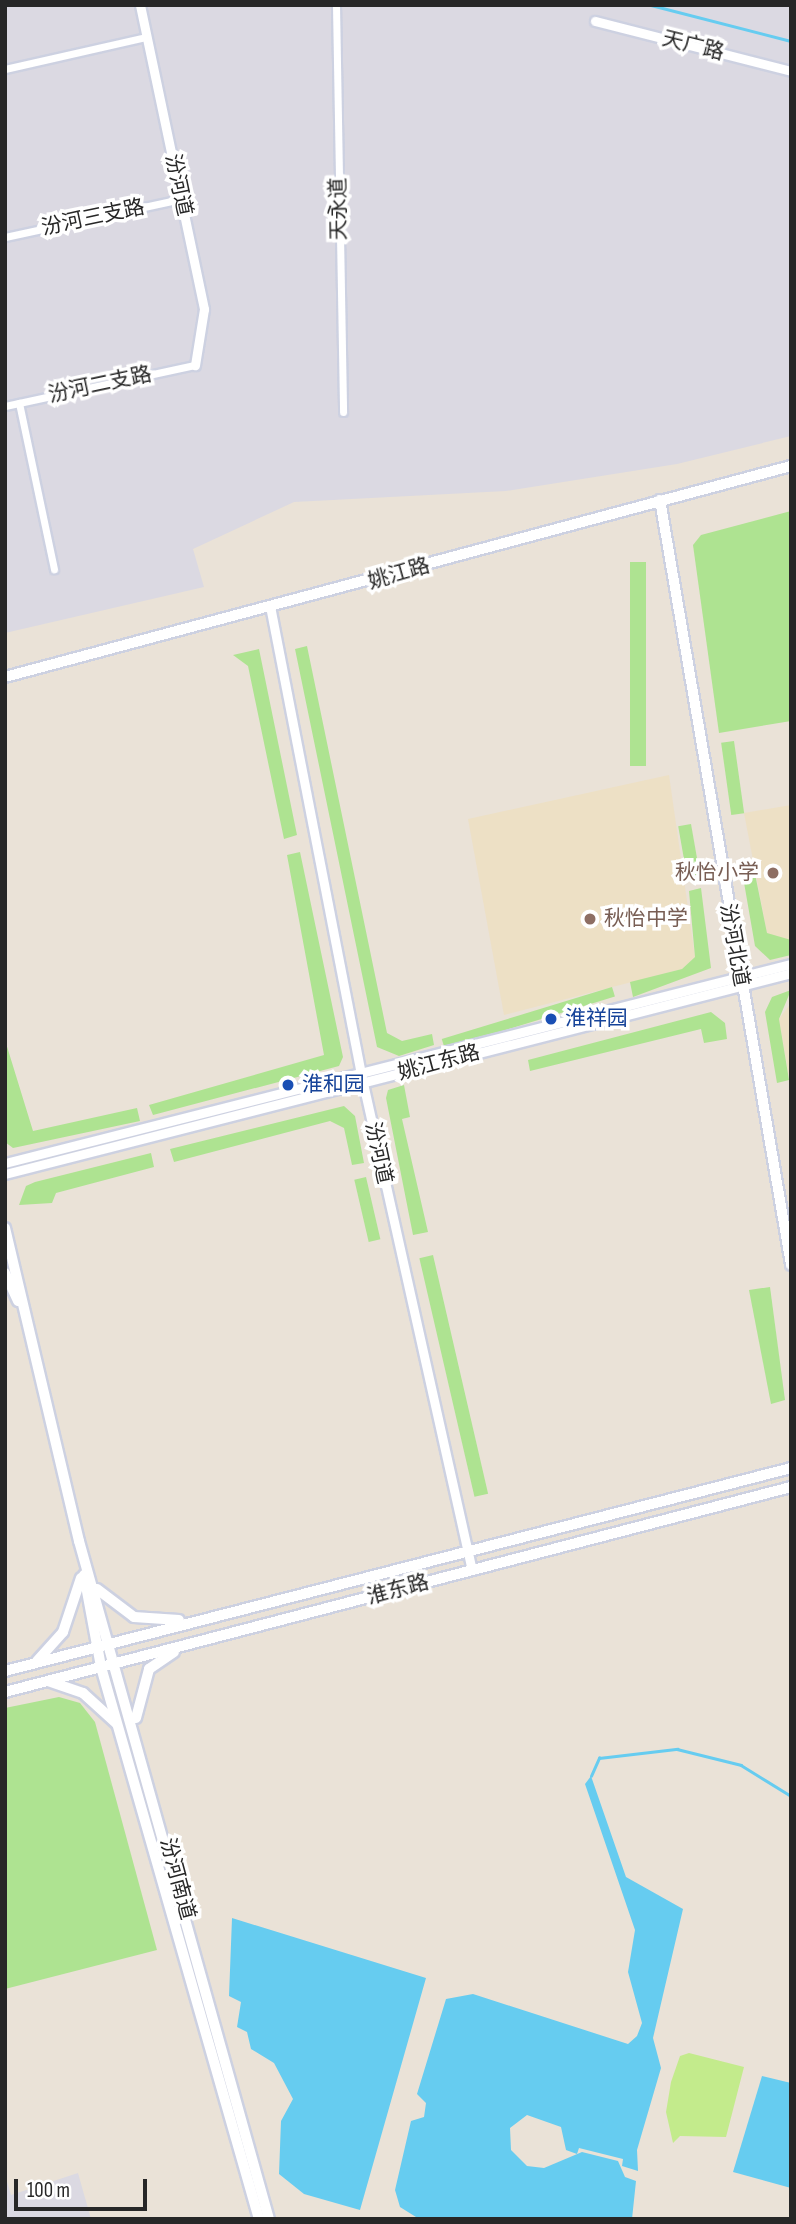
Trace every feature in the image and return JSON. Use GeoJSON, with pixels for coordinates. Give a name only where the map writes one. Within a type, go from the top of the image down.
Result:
{"type":"FeatureCollection","features":[{"type":"Feature","properties":{"kind":"main road","name":"姚江路"},"geometry":{"type":"LineString","coordinates":[[5,677],[271,611],[660,500],[791,466]]}},
{"type":"Feature","properties":{"kind":"main road","name":"汾河北道"},"geometry":{"type":"LineString","coordinates":[[660,500],[791,1265]]}},
{"type":"Feature","properties":{"kind":"main road","name":"汾河南道"},"geometry":{"type":"LineString","coordinates":[[5,1228],[18,1301],[79,1541],[113,1644],[269,2219]]}},
{"type":"Feature","properties":{"kind":"main road","name":"汾河南道"},"geometry":{"type":"LineString","coordinates":[[5,1273],[18,1301]]}},
{"type":"Feature","properties":{"kind":"main road","name":"淮东路"},"geometry":{"type":"LineString","coordinates":[[5,1671],[791,1468]]}},
{"type":"Feature","properties":{"kind":"main road","name":"淮东路"},"geometry":{"type":"LineString","coordinates":[[5,1692],[791,1487]]}},
{"type":"Feature","properties":{"kind":"main road","name":"汾河南道"},"geometry":{"type":"LineString","coordinates":[[79,1541],[101,1667],[259,2219]]}},
{"type":"Feature","properties":{"kind":"main road"},"geometry":{"type":"LineString","coordinates":[[35,1662],[70,1619],[82,1565]]}},
{"type":"Feature","properties":{"kind":"main road"},"geometry":{"type":"LineString","coordinates":[[92,1583],[134,1617],[196,1620]]}},
{"type":"Feature","properties":{"kind":"main road"},"geometry":{"type":"LineString","coordinates":[[135,1725],[149,1669],[190,1645]]}},
{"type":"Feature","properties":{"kind":"main road"},"geometry":{"type":"LineString","coordinates":[[45,1681],[83,1693],[120,1730]]}},
{"type":"Feature","properties":{"kind":"street","name":"汾河道"},"geometry":{"type":"LineString","coordinates":[[139,5],[204,309],[195,365]]}},
{"type":"Feature","properties":{"kind":"street","name":"天永道"},"geometry":{"type":"LineString","coordinates":[[336,5],[343,412]]}},
{"type":"Feature","properties":{"kind":"street","name":"天广路"},"geometry":{"type":"LineString","coordinates":[[595,21],[791,71]]}},
{"type":"Feature","properties":{"kind":"street"},"geometry":{"type":"LineString","coordinates":[[5,69],[146,37]]}},
{"type":"Feature","properties":{"kind":"street","name":"汾河三支路"},"geometry":{"type":"LineString","coordinates":[[5,237],[181,199]]}},
{"type":"Feature","properties":{"kind":"street","name":"汾河二支路"},"geometry":{"type":"LineString","coordinates":[[5,406],[195,365]]}},
{"type":"Feature","properties":{"kind":"street"},"geometry":{"type":"LineString","coordinates":[[19,403],[54,569]]}},
{"type":"Feature","properties":{"kind":"street","name":"汾河道"},"geometry":{"type":"LineString","coordinates":[[271,611],[363,1079],[472,1570]]}},
{"type":"Feature","properties":{"kind":"street","name":"姚江东路"},"geometry":{"type":"LineString","coordinates":[[741,982],[791,964]]}},
{"type":"Feature","properties":{"kind":"street","name":"姚江东路"},"geometry":{"type":"LineString","coordinates":[[5,1174],[741,982],[791,973]]}},
{"type":"Feature","properties":{"kind":"street","name":"姚江东路"},"geometry":{"type":"LineString","coordinates":[[5,1163],[363,1079]]}},
{"type":"Feature","properties":{"kind":"shaded area"},"geometry":{"type":"Polygon","coordinates":[[[5,5],[791,5],[791,436],[677,464],[506,491],[294,502],[193,549],[204,587],[5,633],[5,5]]]}},
{"type":"Feature","properties":{"kind":"shaded area","name":"秋怡中学"},"geometry":{"type":"Polygon","coordinates":[[[669,775],[695,957],[682,969],[504,1015],[468,819],[669,775]]]}},
{"type":"Feature","properties":{"kind":"shaded area","name":"秋怡小学"},"geometry":{"type":"Polygon","coordinates":[[[791,805],[791,940],[783,942],[767,933],[744,813],[791,805]]]}},
{"type":"Feature","properties":{"kind":"shaded area"},"geometry":{"type":"Polygon","coordinates":[[[791,1003],[791,1089],[779,1019],[791,1003]]]}},
{"type":"Feature","properties":{"kind":"shaded area"},"geometry":{"type":"Polygon","coordinates":[[[78,2173],[91,2219],[5,2219],[5,2175],[11,2195],[78,2173]]]}},
{"type":"Feature","properties":{"kind":"green space"},"geometry":{"type":"Polygon","coordinates":[[[791,511],[791,721],[719,733],[693,545],[701,535],[791,511]]]}},
{"type":"Feature","properties":{"kind":"green space"},"geometry":{"type":"Polygon","coordinates":[[[630,562],[646,562],[646,766],[630,766],[630,562]]]}},
{"type":"Feature","properties":{"kind":"green space"},"geometry":{"type":"Polygon","coordinates":[[[307,646],[387,1033],[402,1041],[432,1034],[434,1045],[399,1056],[377,1047],[295,649],[307,646]]]}},
{"type":"Feature","properties":{"kind":"green space"},"geometry":{"type":"Polygon","coordinates":[[[259,649],[297,835],[284,839],[248,666],[233,655],[259,649]]]}},
{"type":"Feature","properties":{"kind":"green space"},"geometry":{"type":"Polygon","coordinates":[[[734,741],[744,813],[731,815],[721,743],[734,741]]]}},
{"type":"Feature","properties":{"kind":"green space"},"geometry":{"type":"Polygon","coordinates":[[[691,824],[700,874],[687,876],[678,826],[691,824]]]}},
{"type":"Feature","properties":{"kind":"green space"},"geometry":{"type":"Polygon","coordinates":[[[300,852],[343,1057],[339,1066],[153,1115],[149,1105],[324,1055],[287,855],[300,852]]]}},
{"type":"Feature","properties":{"kind":"green space"},"geometry":{"type":"Polygon","coordinates":[[[754,869],[767,933],[791,940],[791,955],[770,960],[755,946],[742,871],[754,869]]]}},
{"type":"Feature","properties":{"kind":"green space"},"geometry":{"type":"Polygon","coordinates":[[[701,888],[711,968],[633,997],[630,982],[682,969],[695,957],[689,891],[701,888]]]}},
{"type":"Feature","properties":{"kind":"green space"},"geometry":{"type":"Polygon","coordinates":[[[612,987],[615,997],[445,1049],[442,1039],[612,987]]]}},
{"type":"Feature","properties":{"kind":"green space"},"geometry":{"type":"Polygon","coordinates":[[[791,990],[779,1019],[789,1080],[777,1083],[765,1012],[772,997],[791,990]]]}},
{"type":"Feature","properties":{"kind":"green space"},"geometry":{"type":"Polygon","coordinates":[[[711,1012],[725,1023],[727,1039],[704,1043],[701,1029],[530,1071],[528,1060],[711,1012]]]}},
{"type":"Feature","properties":{"kind":"green space"},"geometry":{"type":"Polygon","coordinates":[[[5,1040],[33,1131],[137,1108],[140,1121],[13,1148],[5,1142],[5,1040]]]}},
{"type":"Feature","properties":{"kind":"green space"},"geometry":{"type":"Polygon","coordinates":[[[404,1085],[410,1117],[402,1119],[428,1232],[413,1235],[386,1098],[388,1090],[404,1085]]]}},
{"type":"Feature","properties":{"kind":"green space"},"geometry":{"type":"Polygon","coordinates":[[[344,1106],[355,1116],[364,1163],[352,1165],[344,1128],[330,1121],[174,1162],[170,1149],[344,1106]]]}},
{"type":"Feature","properties":{"kind":"green space"},"geometry":{"type":"Polygon","coordinates":[[[151,1153],[154,1167],[56,1193],[52,1203],[19,1205],[26,1186],[35,1182],[151,1153]]]}},
{"type":"Feature","properties":{"kind":"green space"},"geometry":{"type":"Polygon","coordinates":[[[366,1177],[380,1239],[369,1242],[354,1180],[366,1177]]]}},
{"type":"Feature","properties":{"kind":"green space"},"geometry":{"type":"Polygon","coordinates":[[[433,1255],[488,1494],[474,1497],[419,1258],[433,1255]]]}},
{"type":"Feature","properties":{"kind":"green space"},"geometry":{"type":"Polygon","coordinates":[[[770,1287],[785,1400],[771,1404],[749,1290],[770,1287]]]}},
{"type":"Feature","properties":{"kind":"green space"},"geometry":{"type":"Polygon","coordinates":[[[59,1697],[80,1703],[95,1722],[157,1950],[5,1989],[5,1708],[59,1697]]]}},
{"type":"Feature","properties":{"kind":"green space"},"geometry":{"type":"Polygon","coordinates":[[[689,2053],[744,2067],[726,2137],[680,2136],[673,2143],[666,2112],[671,2082],[680,2056],[689,2053]]]}},
{"type":"Feature","properties":{"kind":"water"},"geometry":{"type":"Polygon","coordinates":[[[591,1776],[626,1877],[683,1909],[653,2038],[661,2068],[637,2150],[638,2171],[622,2166],[623,2159],[579,2148],[577,2154],[566,2150],[561,2127],[527,2115],[510,2128],[511,2150],[527,2166],[544,2168],[582,2152],[618,2161],[625,2177],[636,2181],[632,2219],[416,2217],[400,2207],[395,2190],[411,2121],[424,2117],[426,2103],[417,2094],[446,1999],[473,1994],[628,2044],[637,2036],[642,2023],[628,1972],[635,1930],[585,1784],[591,1776]]]}},
{"type":"Feature","properties":{"kind":"water"},"geometry":{"type":"Polygon","coordinates":[[[232,1918],[426,1978],[360,2210],[304,2194],[279,2174],[281,2121],[293,2099],[274,2063],[251,2049],[247,2032],[237,2027],[241,2002],[229,1996],[232,1918]]]}},
{"type":"Feature","properties":{"kind":"water"},"geometry":{"type":"Polygon","coordinates":[[[762,2076],[791,2083],[791,2188],[733,2172],[762,2076]]]}},
{"type":"Feature","properties":{"kind":"waterway"},"geometry":{"type":"LineString","coordinates":[[651,5],[791,41]]}},
{"type":"Feature","properties":{"kind":"waterway"},"geometry":{"type":"LineString","coordinates":[[591,1776],[599,1758],[677,1749],[741,1765],[791,1796]]}},
{"type":"Feature","properties":{"kind":"place","name":"秋怡小学"},"geometry":{"type":"Point","coordinates":[773,873]}},
{"type":"Feature","properties":{"kind":"place","name":"秋怡中学"},"geometry":{"type":"Point","coordinates":[590,919]}},
{"type":"Feature","properties":{"kind":"place","name":"淮祥园"},"geometry":{"type":"Point","coordinates":[551,1019]}},
{"type":"Feature","properties":{"kind":"place","name":"淮和园"},"geometry":{"type":"Point","coordinates":[288,1085]}}]}
